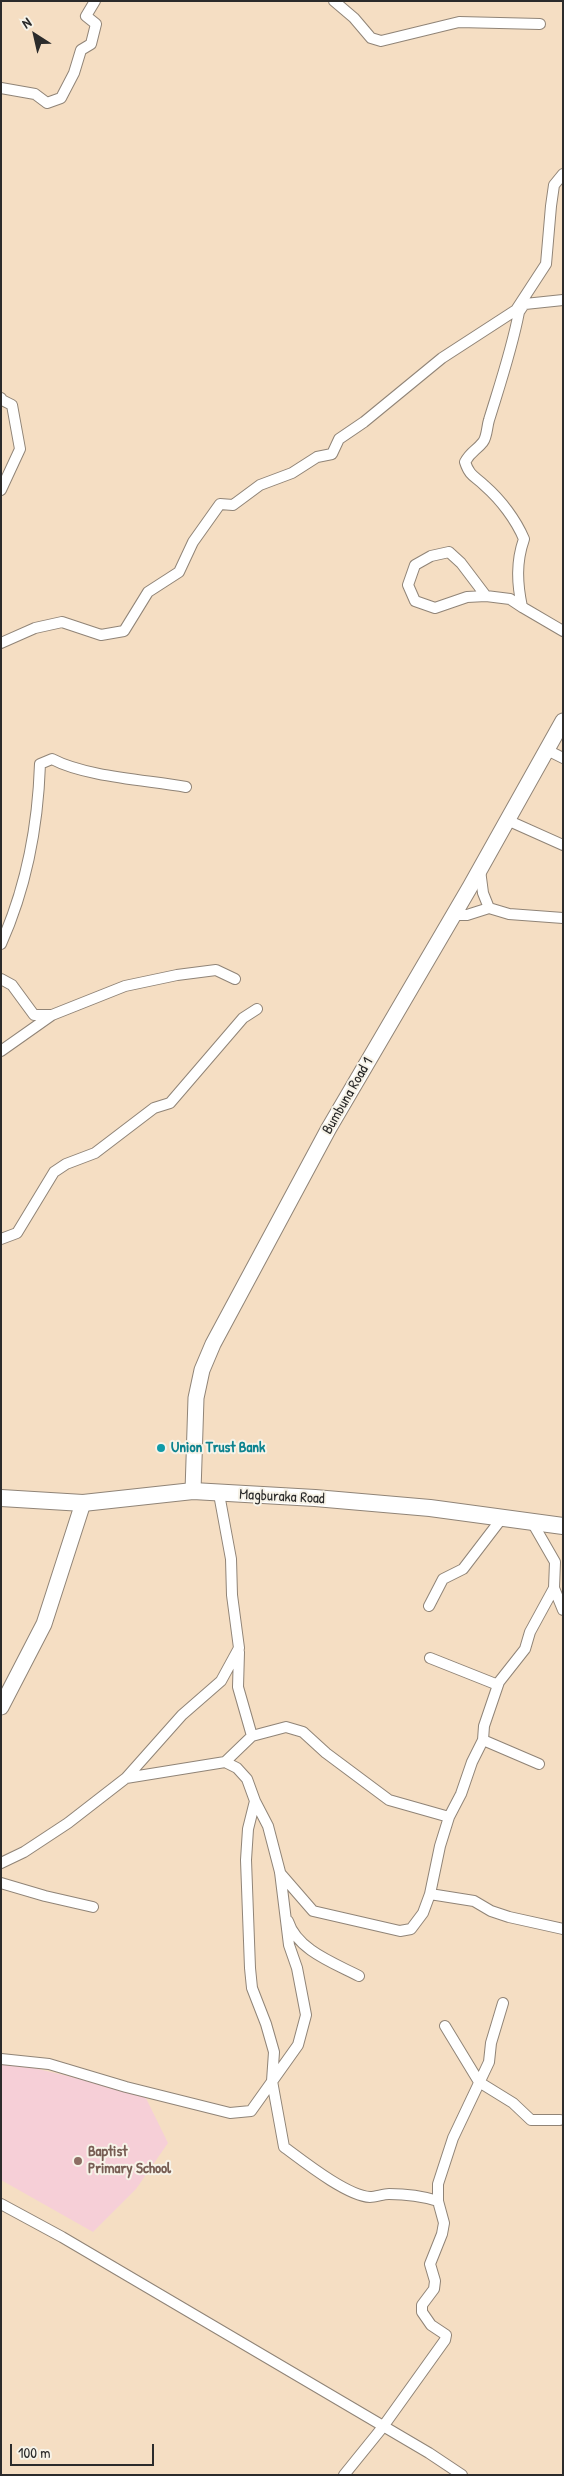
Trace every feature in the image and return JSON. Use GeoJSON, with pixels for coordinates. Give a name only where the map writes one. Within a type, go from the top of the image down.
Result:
{"type":"FeatureCollection","features":[{"type":"Feature","properties":{"kind":"main road","name":"Bumbuna Road 1"},"geometry":{"type":"LineString","coordinates":[[193,1491],[196,1398],[202,1370],[212,1344],[329,1128],[454,915],[563,721]]}},
{"type":"Feature","properties":{"kind":"main road","name":"Magburaka Road"},"geometry":{"type":"LineString","coordinates":[[1,1498],[83,1503],[193,1491],[430,1508],[563,1526]]}},
{"type":"Feature","properties":{"kind":"main road"},"geometry":{"type":"LineString","coordinates":[[1,1706],[44,1624],[83,1503]]}},
{"type":"Feature","properties":{"kind":"street"},"geometry":{"type":"LineString","coordinates":[[1,88],[35,94],[47,103],[61,98],[74,73],[81,50],[91,44],[96,24],[86,16],[95,1]]}},
{"type":"Feature","properties":{"kind":"street"},"geometry":{"type":"LineString","coordinates":[[334,1],[354,18],[371,38],[381,41],[459,22],[540,24]]}},
{"type":"Feature","properties":{"kind":"street"},"geometry":{"type":"LineString","coordinates":[[516,310],[546,264],[554,185],[563,174]]}},
{"type":"Feature","properties":{"kind":"street"},"geometry":{"type":"LineString","coordinates":[[1,643],[35,628],[62,622],[101,635],[124,631],[148,592],[179,572],[193,542],[220,504],[233,505],[260,486],[292,473],[317,458],[332,454],[339,439],[364,422],[442,358],[525,304],[563,300]]}},
{"type":"Feature","properties":{"kind":"street"},"geometry":{"type":"LineString","coordinates":[[522,607],[517,576],[519,554],[524,539],[518,524],[486,486],[469,474],[465,462],[470,452],[484,442],[502,381],[504,365],[511,351],[519,312],[525,304]]}},
{"type":"Feature","properties":{"kind":"street"},"geometry":{"type":"LineString","coordinates":[[1,398],[12,405],[20,449],[1,490]]}},
{"type":"Feature","properties":{"kind":"street"},"geometry":{"type":"LineString","coordinates":[[486,596],[462,562],[449,552],[431,556],[415,565],[408,585],[414,601],[435,608],[467,597],[486,596],[510,599],[563,631]]}},
{"type":"Feature","properties":{"kind":"street"},"geometry":{"type":"LineString","coordinates":[[547,750],[563,758]]}},
{"type":"Feature","properties":{"kind":"street"},"geometry":{"type":"LineString","coordinates":[[1,944],[28,866],[38,807],[40,764],[52,759],[66,766],[85,771],[186,788]]}},
{"type":"Feature","properties":{"kind":"street"},"geometry":{"type":"LineString","coordinates":[[507,820],[563,845]]}},
{"type":"Feature","properties":{"kind":"street"},"geometry":{"type":"LineString","coordinates":[[480,869],[483,893],[489,908]]}},
{"type":"Feature","properties":{"kind":"street"},"geometry":{"type":"LineString","coordinates":[[454,915],[467,915],[489,908],[508,914],[563,918]]}},
{"type":"Feature","properties":{"kind":"street"},"geometry":{"type":"LineString","coordinates":[[1,1051],[52,1014],[125,986],[177,975],[216,970],[235,978]]}},
{"type":"Feature","properties":{"kind":"street"},"geometry":{"type":"LineString","coordinates":[[1,979],[12,985],[34,1015]]}},
{"type":"Feature","properties":{"kind":"street"},"geometry":{"type":"LineString","coordinates":[[1,1239],[17,1232],[54,1172],[66,1164],[95,1153],[154,1108],[170,1103],[243,1018],[257,1009]]}},
{"type":"Feature","properties":{"kind":"street"},"geometry":{"type":"LineString","coordinates":[[34,1015],[52,1014]]}},
{"type":"Feature","properties":{"kind":"street"},"geometry":{"type":"LineString","coordinates":[[26,1033],[34,1015]]}},
{"type":"Feature","properties":{"kind":"street"},"geometry":{"type":"LineString","coordinates":[[219,1494],[231,1559],[232,1595],[239,1648],[238,1688],[252,1736]]}},
{"type":"Feature","properties":{"kind":"street"},"geometry":{"type":"LineString","coordinates":[[429,1606],[443,1579],[463,1569],[502,1518]]}},
{"type":"Feature","properties":{"kind":"street"},"geometry":{"type":"LineString","coordinates":[[532,1522],[554,1562],[554,1588],[563,1610]]}},
{"type":"Feature","properties":{"kind":"street"},"geometry":{"type":"LineString","coordinates":[[280,1872],[313,1911],[400,1931],[411,1929],[423,1913],[430,1894],[440,1846],[449,1817],[461,1794],[472,1762],[483,1740],[484,1726],[498,1685],[525,1649],[530,1632],[554,1588]]}},
{"type":"Feature","properties":{"kind":"street"},"geometry":{"type":"LineString","coordinates":[[93,1907],[45,1896],[3,1883],[4,1863],[68,1823],[126,1778],[182,1715],[221,1681],[239,1648]]}},
{"type":"Feature","properties":{"kind":"street"},"geometry":{"type":"LineString","coordinates":[[430,1658],[498,1685]]}},
{"type":"Feature","properties":{"kind":"street"},"geometry":{"type":"LineString","coordinates":[[225,1762],[252,1736],[286,1727],[303,1732],[326,1753],[389,1800],[449,1817]]}},
{"type":"Feature","properties":{"kind":"street"},"geometry":{"type":"LineString","coordinates":[[483,1740],[539,1764]]}},
{"type":"Feature","properties":{"kind":"street"},"geometry":{"type":"LineString","coordinates":[[1,2059],[49,2064],[126,2087],[230,2113],[251,2111],[298,2045],[306,2015],[297,1968],[289,1946],[280,1872],[268,1826],[255,1801],[247,1779],[238,1768],[225,1762],[126,1778]]}},
{"type":"Feature","properties":{"kind":"street"},"geometry":{"type":"LineString","coordinates":[[255,1801],[248,1829],[246,1860],[248,1940],[252,1988],[266,2024],[274,2052],[272,2081],[284,2147],[315,2170],[353,2191],[370,2197],[390,2194],[417,2195],[438,2201]]}},
{"type":"Feature","properties":{"kind":"street"},"geometry":{"type":"LineString","coordinates":[[430,1894],[474,1901],[491,1911],[509,1917],[563,1929]]}},
{"type":"Feature","properties":{"kind":"street"},"geometry":{"type":"LineString","coordinates":[[286,1913],[290,1928],[308,1948],[359,1976]]}},
{"type":"Feature","properties":{"kind":"street"},"geometry":{"type":"LineString","coordinates":[[344,2475],[382,2428],[445,2340],[446,2335],[431,2325],[422,2312],[422,2305],[434,2289],[435,2281],[430,2264],[442,2234],[444,2223],[438,2201],[438,2184],[453,2138],[489,2062],[491,2043],[503,2003]]}},
{"type":"Feature","properties":{"kind":"street"},"geometry":{"type":"LineString","coordinates":[[446,2026],[479,2082],[487,2085],[513,2103],[531,2120],[560,2120]]}},
{"type":"Feature","properties":{"kind":"street"},"geometry":{"type":"LineString","coordinates":[[1,2204],[62,2237],[382,2428],[429,2453],[462,2475]]}},
{"type":"Feature","properties":{"kind":"shaded area","name":"Baptist Primary School"},"geometry":{"type":"Polygon","coordinates":[[[4,2061],[144,2094],[168,2143],[136,2189],[93,2232],[1,2180],[1,2065],[4,2061]]]}},
{"type":"Feature","properties":{"kind":"place","name":"Union Trust Bank"},"geometry":{"type":"Point","coordinates":[161,1448]}},
{"type":"Feature","properties":{"kind":"place","name":"Baptist Primary School"},"geometry":{"type":"Point","coordinates":[78,2161]}}]}
